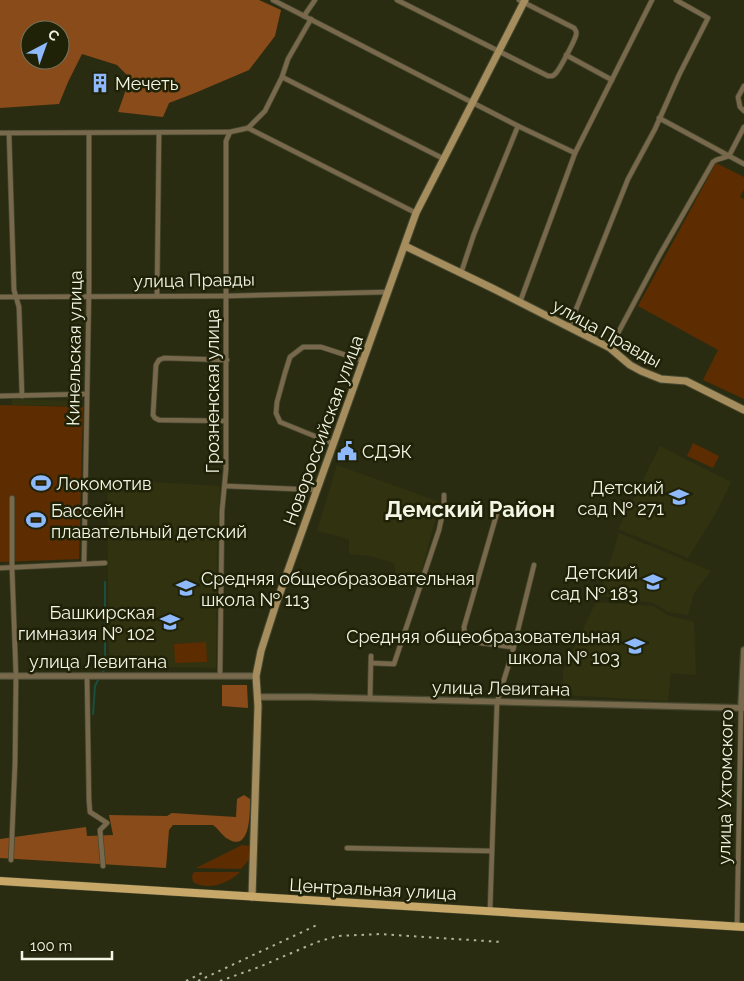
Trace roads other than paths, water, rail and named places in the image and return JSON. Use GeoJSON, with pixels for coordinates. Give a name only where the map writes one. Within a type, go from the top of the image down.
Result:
{"type":"FeatureCollection","features":[{"type":"Feature","properties":{"kind":"main road","name":"Новороссийская улица"},"geometry":{"type":"LineString","coordinates":[[252,897],[258,697],[256,676],[261,651],[276,604],[416,213],[523,1]]}},
{"type":"Feature","properties":{"kind":"main road","name":"улица Правды"},"geometry":{"type":"LineString","coordinates":[[405,246],[610,348],[630,365],[655,378],[686,381],[744,410]]}},
{"type":"Feature","properties":{"kind":"main road","name":"Центральная улица"},"geometry":{"type":"LineString","coordinates":[[0,880],[741,926]]}},
{"type":"Feature","properties":{"kind":"street"},"geometry":{"type":"LineString","coordinates":[[273,0],[518,126],[575,153]]}},
{"type":"Feature","properties":{"kind":"street"},"geometry":{"type":"LineString","coordinates":[[304,16],[315,0]]}},
{"type":"Feature","properties":{"kind":"street"},"geometry":{"type":"LineString","coordinates":[[397,0],[548,76],[556,74],[577,35],[574,28],[523,1]]}},
{"type":"Feature","properties":{"kind":"street"},"geometry":{"type":"LineString","coordinates":[[520,302],[575,153],[652,0]]}},
{"type":"Feature","properties":{"kind":"street"},"geometry":{"type":"LineString","coordinates":[[569,327],[628,179],[655,129],[658,118],[678,75],[708,18],[676,0]]}},
{"type":"Feature","properties":{"kind":"street"},"geometry":{"type":"LineString","coordinates":[[0,133],[230,132],[248,128],[265,111],[282,78],[288,59],[310,19]]}},
{"type":"Feature","properties":{"kind":"street"},"geometry":{"type":"LineString","coordinates":[[566,56],[612,80]]}},
{"type":"Feature","properties":{"kind":"street"},"geometry":{"type":"LineString","coordinates":[[282,78],[444,158]]}},
{"type":"Feature","properties":{"kind":"street"},"geometry":{"type":"LineString","coordinates":[[744,86],[738,97],[740,107],[744,111]]}},
{"type":"Feature","properties":{"kind":"street"},"geometry":{"type":"LineString","coordinates":[[658,118],[744,164]]}},
{"type":"Feature","properties":{"kind":"street"},"geometry":{"type":"LineString","coordinates":[[461,273],[474,234],[518,126]]}},
{"type":"Feature","properties":{"kind":"street"},"geometry":{"type":"LineString","coordinates":[[610,348],[713,162],[729,156],[744,127]]}},
{"type":"Feature","properties":{"kind":"street"},"geometry":{"type":"LineString","coordinates":[[248,128],[416,213]]}},
{"type":"Feature","properties":{"kind":"street","name":"Грозненская улица"},"geometry":{"type":"LineString","coordinates":[[220,675],[222,511],[225,486],[227,360],[225,145],[230,132]]}},
{"type":"Feature","properties":{"kind":"street"},"geometry":{"type":"LineString","coordinates":[[9,133],[14,290],[19,308],[22,396]]}},
{"type":"Feature","properties":{"kind":"street","name":"Кинельская улица"},"geometry":{"type":"LineString","coordinates":[[84,563],[89,296],[89,133]]}},
{"type":"Feature","properties":{"kind":"street"},"geometry":{"type":"LineString","coordinates":[[157,296],[159,133]]}},
{"type":"Feature","properties":{"kind":"street","name":"улица Правды"},"geometry":{"type":"LineString","coordinates":[[0,297],[227,296],[388,292]]}},
{"type":"Feature","properties":{"kind":"street"},"geometry":{"type":"LineString","coordinates":[[334,444],[280,422],[276,413],[277,402],[290,358],[303,347],[321,347],[364,361]]}},
{"type":"Feature","properties":{"kind":"street"},"geometry":{"type":"LineString","coordinates":[[226,421],[160,420],[155,418],[153,414],[156,365],[159,360],[164,358],[227,360]]}},
{"type":"Feature","properties":{"kind":"street"},"geometry":{"type":"LineString","coordinates":[[0,396],[87,394]]}},
{"type":"Feature","properties":{"kind":"street"},"geometry":{"type":"LineString","coordinates":[[225,486],[318,490]]}},
{"type":"Feature","properties":{"kind":"street"},"geometry":{"type":"LineString","coordinates":[[371,664],[394,664],[439,530],[444,507],[444,495]]}},
{"type":"Feature","properties":{"kind":"street"},"geometry":{"type":"LineString","coordinates":[[11,860],[16,676],[12,568],[12,498]]}},
{"type":"Feature","properties":{"kind":"street"},"geometry":{"type":"LineString","coordinates":[[499,506],[464,627],[465,638],[472,642],[513,647]]}},
{"type":"Feature","properties":{"kind":"street"},"geometry":{"type":"LineString","coordinates":[[0,568],[105,563]]}},
{"type":"Feature","properties":{"kind":"street"},"geometry":{"type":"LineString","coordinates":[[490,911],[497,702],[534,565]]}},
{"type":"Feature","properties":{"kind":"street","name":"улица Ухтомского"},"geometry":{"type":"LineString","coordinates":[[741,926],[744,650]]}},
{"type":"Feature","properties":{"kind":"street"},"geometry":{"type":"LineString","coordinates":[[370,699],[371,656]]}},
{"type":"Feature","properties":{"kind":"street","name":"улица Левитана"},"geometry":{"type":"LineString","coordinates":[[0,676],[256,676]]}},
{"type":"Feature","properties":{"kind":"street"},"geometry":{"type":"LineString","coordinates":[[87,676],[89,801],[90,812],[107,823],[100,830],[103,866]]}},
{"type":"Feature","properties":{"kind":"street","name":"улица Левитана"},"geometry":{"type":"LineString","coordinates":[[258,697],[743,708]]}},
{"type":"Feature","properties":{"kind":"street"},"geometry":{"type":"LineString","coordinates":[[347,848],[492,851]]}},
{"type":"Feature","properties":{"kind":"waterway"},"geometry":{"type":"LineString","coordinates":[[102,674],[105,667],[105,582]]}},
{"type":"Feature","properties":{"kind":"waterway"},"geometry":{"type":"LineString","coordinates":[[93,714],[95,686],[99,678]]}},
{"type":"Feature","properties":{"kind":"railway"},"geometry":{"type":"LineString","coordinates":[[198,981],[317,925]]}},
{"type":"Feature","properties":{"kind":"railway"},"geometry":{"type":"LineString","coordinates":[[220,981],[259,967],[317,942],[338,936],[380,934],[501,942]]}},
{"type":"Feature","properties":{"kind":"railway"},"geometry":{"type":"LineString","coordinates":[[186,981],[204,972]]}},
{"type":"Feature","properties":{"kind":"place","name":"Мечеть"},"geometry":{"type":"Point","coordinates":[100,83]}},
{"type":"Feature","properties":{"kind":"place","name":"СДЭК"},"geometry":{"type":"Point","coordinates":[347,451]}},
{"type":"Feature","properties":{"kind":"place","name":"Локомотив"},"geometry":{"type":"Point","coordinates":[41,483]}},
{"type":"Feature","properties":{"kind":"place","name":"Детский сад № 271"},"geometry":{"type":"Point","coordinates":[679,497]}},
{"type":"Feature","properties":{"kind":"place","name":"Бассейн плавательный детский"},"geometry":{"type":"Point","coordinates":[36,520]}},
{"type":"Feature","properties":{"kind":"place","name":"Детский сад № 183"},"geometry":{"type":"Point","coordinates":[653,582]}},
{"type":"Feature","properties":{"kind":"place","name":"Средняя общеобразовательная школа № 113"},"geometry":{"type":"Point","coordinates":[186,588]}},
{"type":"Feature","properties":{"kind":"place","name":"Башкирская гимназия № 102"},"geometry":{"type":"Point","coordinates":[170,622]}},
{"type":"Feature","properties":{"kind":"place","name":"Средняя общеобразовательная школа № 103"},"geometry":{"type":"Point","coordinates":[635,646]}},
{"type":"Feature","properties":{"kind":"district","name":"Демский Район"},"geometry":{"type":"Point","coordinates":[470,509]}}]}
